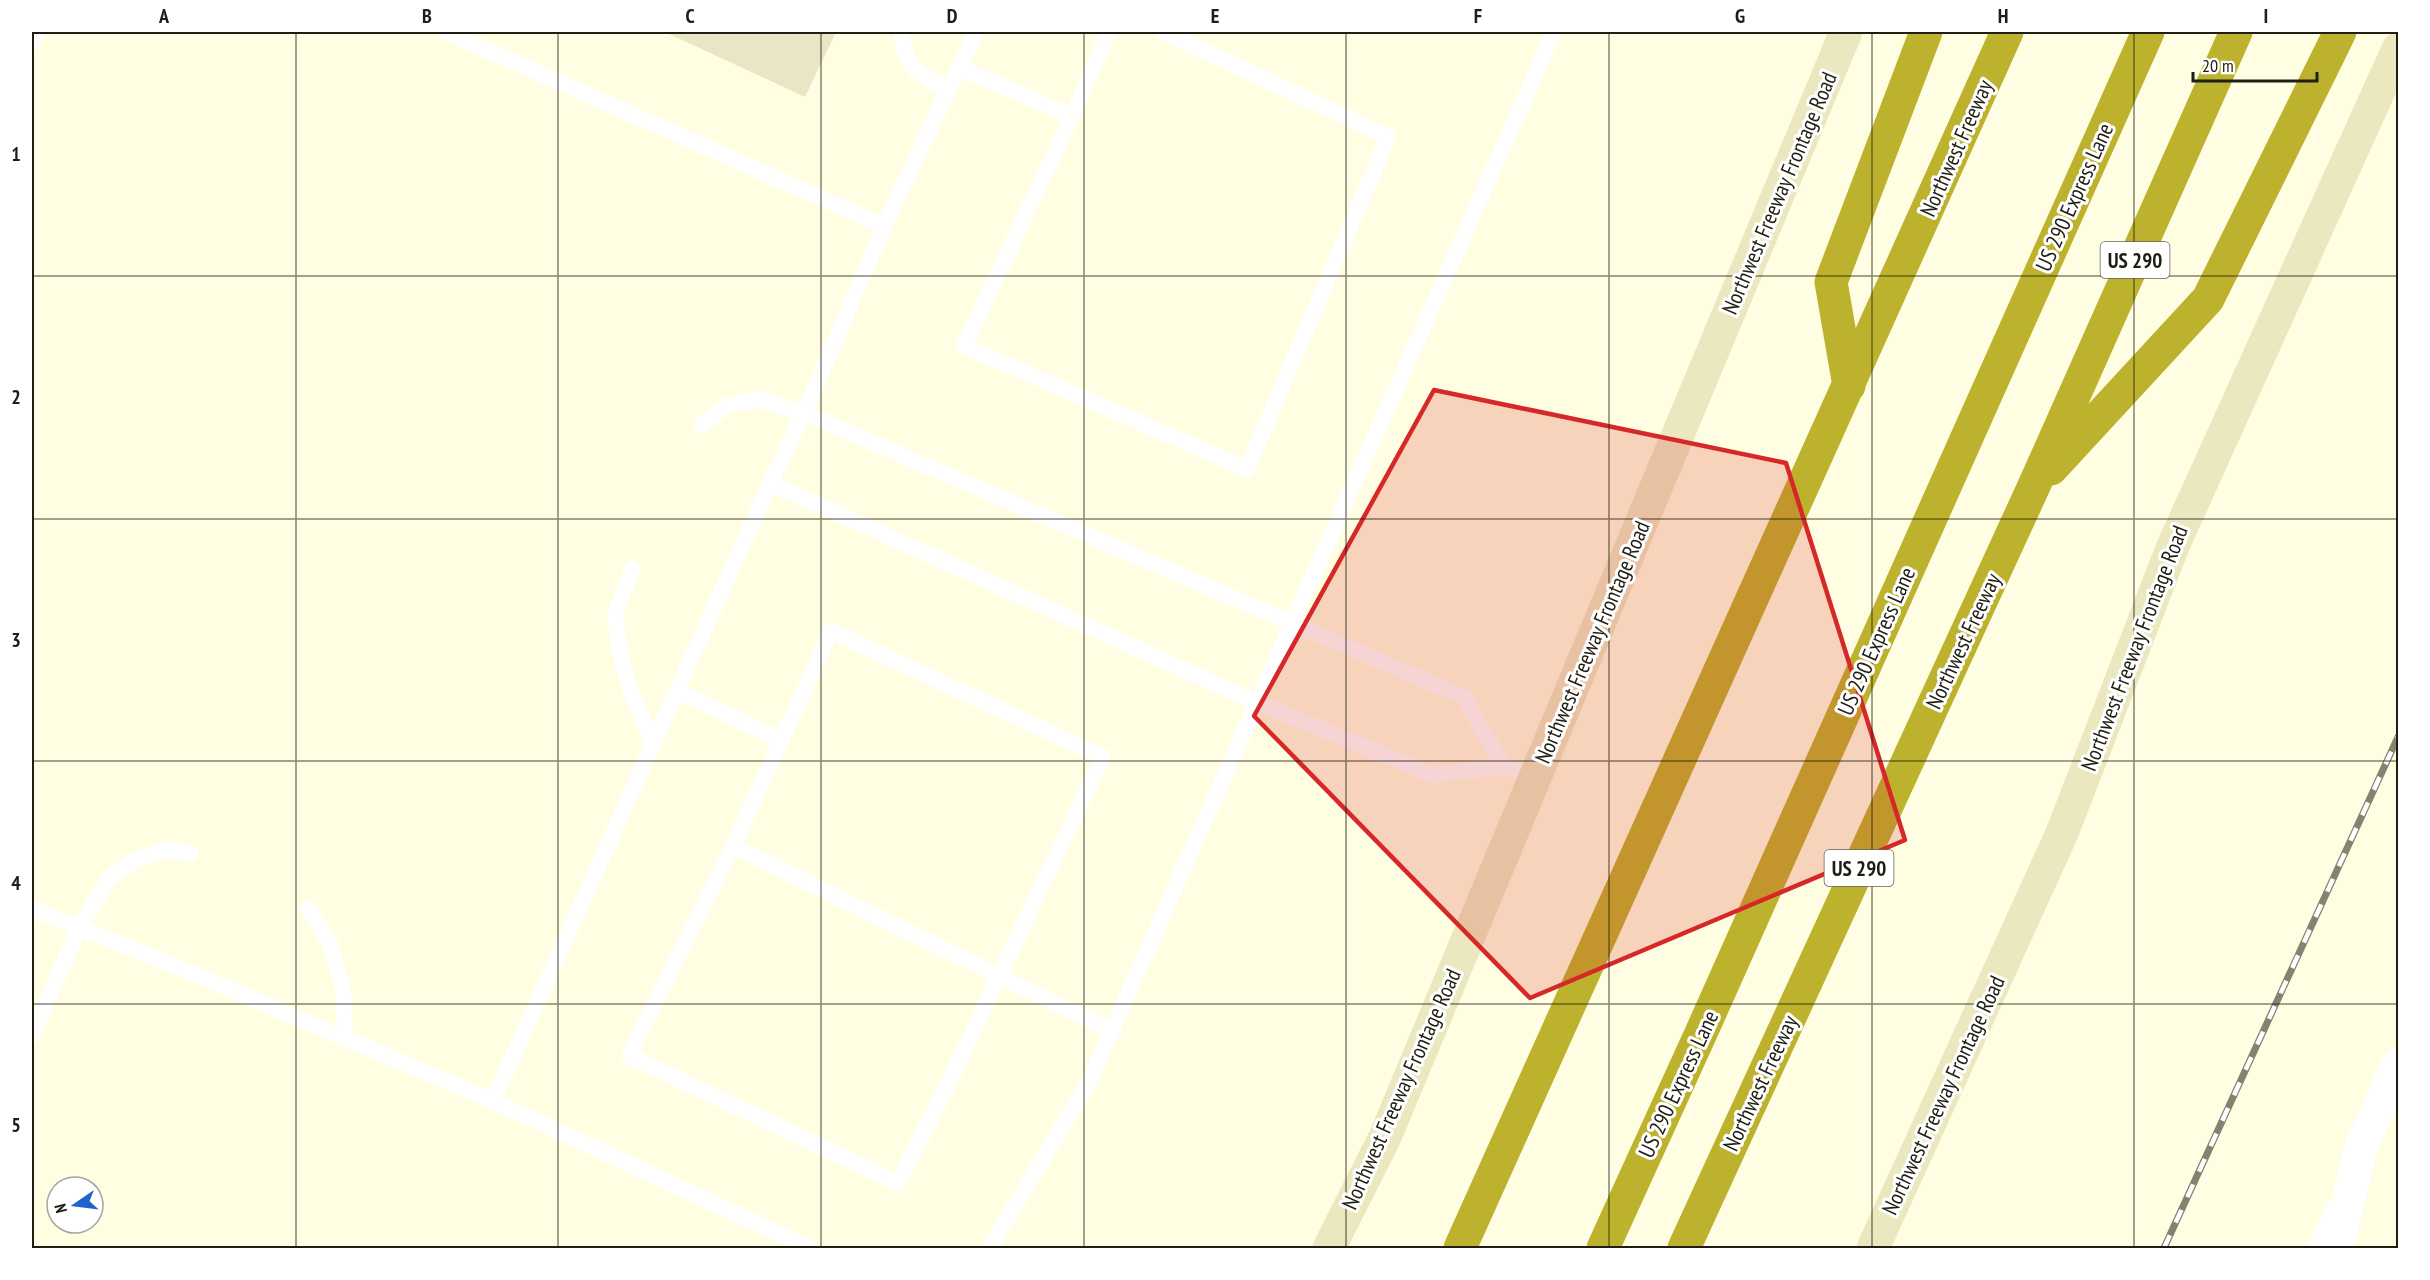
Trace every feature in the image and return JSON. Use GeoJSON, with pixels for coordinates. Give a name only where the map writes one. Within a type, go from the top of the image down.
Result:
{"type":"FeatureCollection","features":[{"type":"Feature","properties":{"kind":"highway"},"geometry":{"type":"LineString","coordinates":[[1850,386],[1831,282],[1926,32]]}},
{"type":"Feature","properties":{"kind":"highway","name":"Northwest Freeway"},"geometry":{"type":"LineString","coordinates":[[1460,1248],[1850,386],[2007,32]]}},
{"type":"Feature","properties":{"kind":"highway","name":"US 290 Express Lane"},"geometry":{"type":"LineString","coordinates":[[1603,1248],[2148,32]]}},
{"type":"Feature","properties":{"kind":"highway","name":"Northwest Freeway"},"geometry":{"type":"LineString","coordinates":[[1684,1248],[2033,488],[2236,32]]}},
{"type":"Feature","properties":{"kind":"highway"},"geometry":{"type":"LineString","coordinates":[[2033,488],[2208,299],[2340,32]]}},
{"type":"Feature","properties":{"kind":"main road","name":"Northwest Freeway Frontage Road"},"geometry":{"type":"LineString","coordinates":[[1329,1248],[1385,1137],[1846,32]]}},
{"type":"Feature","properties":{"kind":"main road","name":"Northwest Freeway Frontage Road"},"geometry":{"type":"LineString","coordinates":[[1873,1248],[2062,833],[2173,546],[2398,49]]}},
{"type":"Feature","properties":{"kind":"street"},"geometry":{"type":"LineString","coordinates":[[2337,1248],[2361,1147],[2398,1065]]}},
{"type":"Feature","properties":{"kind":"lane"},"geometry":{"type":"LineString","coordinates":[[32,43],[38,32]]}},
{"type":"Feature","properties":{"kind":"lane"},"geometry":{"type":"LineString","coordinates":[[446,32],[478,38],[884,226]]}},
{"type":"Feature","properties":{"kind":"lane"},"geometry":{"type":"LineString","coordinates":[[902,32],[902,47],[915,70],[949,90]]}},
{"type":"Feature","properties":{"kind":"lane"},"geometry":{"type":"LineString","coordinates":[[493,1101],[770,483],[804,413],[884,226],[976,32]]}},
{"type":"Feature","properties":{"kind":"lane"},"geometry":{"type":"LineString","coordinates":[[1109,32],[964,346],[1247,469],[1388,137],[1164,32]]}},
{"type":"Feature","properties":{"kind":"lane"},"geometry":{"type":"LineString","coordinates":[[990,1248],[1088,1084],[1113,1031],[1554,32]]}},
{"type":"Feature","properties":{"kind":"lane"},"geometry":{"type":"LineString","coordinates":[[959,68],[1072,116]]}},
{"type":"Feature","properties":{"kind":"lane"},"geometry":{"type":"LineString","coordinates":[[701,425],[726,406],[756,399],[804,413],[1464,697],[1503,766]]}},
{"type":"Feature","properties":{"kind":"lane"},"geometry":{"type":"LineString","coordinates":[[770,483],[1258,703],[1433,775],[1503,766],[1535,777]]}},
{"type":"Feature","properties":{"kind":"lane"},"geometry":{"type":"LineString","coordinates":[[632,569],[615,615],[621,659],[653,743]]}},
{"type":"Feature","properties":{"kind":"lane"},"geometry":{"type":"LineString","coordinates":[[831,630],[1103,758],[948,1085],[898,1184],[629,1056],[733,846],[831,630]]}},
{"type":"Feature","properties":{"kind":"lane"},"geometry":{"type":"LineString","coordinates":[[677,691],[782,740]]}},
{"type":"Feature","properties":{"kind":"lane"},"geometry":{"type":"LineString","coordinates":[[733,846],[1113,1031]]}},
{"type":"Feature","properties":{"kind":"lane"},"geometry":{"type":"LineString","coordinates":[[32,1036],[79,928],[110,877],[137,859],[170,849],[189,854]]}},
{"type":"Feature","properties":{"kind":"lane"},"geometry":{"type":"LineString","coordinates":[[308,908],[329,941],[343,988],[345,1038]]}},
{"type":"Feature","properties":{"kind":"lane"},"geometry":{"type":"LineString","coordinates":[[32,909],[493,1101],[810,1248]]}},
{"type":"Feature","properties":{"kind":"lane"},"geometry":{"type":"LineString","coordinates":[[2315,1248],[2361,1147]]}},
{"type":"Feature","properties":{"kind":"highlighted area"},"geometry":{"type":"Polygon","coordinates":[[[1434,390],[1786,463],[1905,840],[1530,998],[1254,716],[1434,390]]]}},
{"type":"Feature","properties":{"kind":"building"},"geometry":{"type":"Polygon","coordinates":[[[665,32],[836,32],[805,97],[665,32]]]}},
{"type":"Feature","properties":{"kind":"railway"},"geometry":{"type":"LineString","coordinates":[[2164,1248],[2398,737]]}}]}
